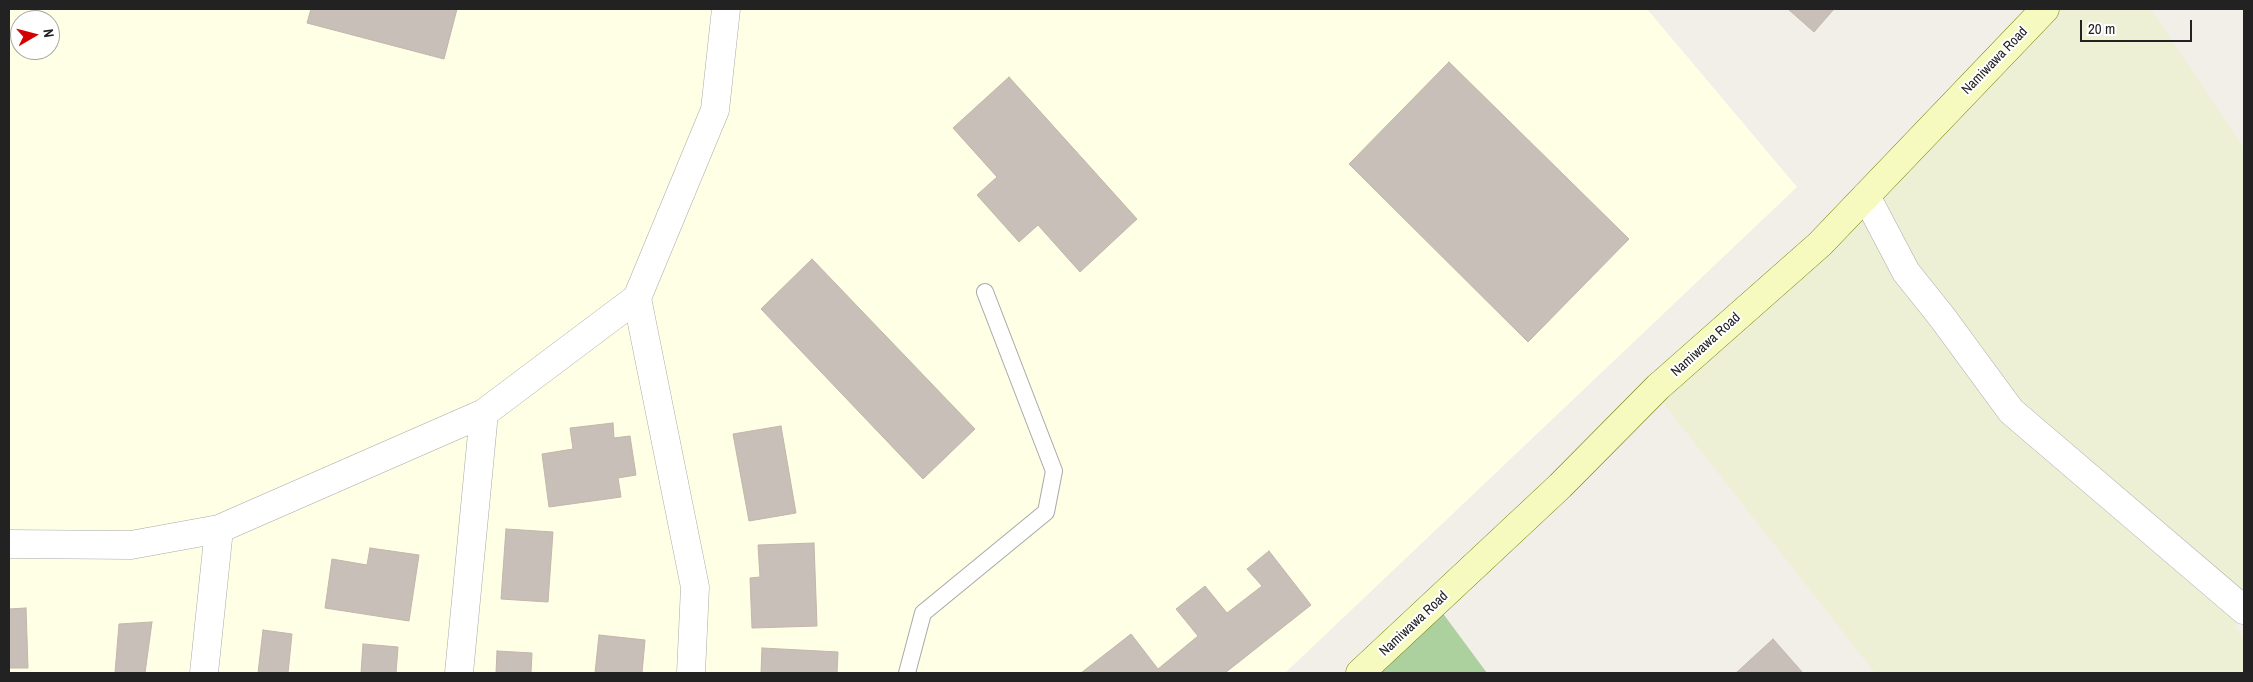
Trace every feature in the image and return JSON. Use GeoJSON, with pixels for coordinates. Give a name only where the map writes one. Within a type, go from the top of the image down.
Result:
{"type":"FeatureCollection","features":[{"type":"Feature","properties":{"kind":"street"},"geometry":{"type":"LineString","coordinates":[[9,544],[131,546],[219,530],[484,413],[637,298],[715,110],[726,9]]}},
{"type":"Feature","properties":{"kind":"street","name":"Namiwawa Road"},"geometry":{"type":"LineString","coordinates":[[1360,673],[1554,492],[1658,387],[1820,244],[2045,9]]}},
{"type":"Feature","properties":{"kind":"street"},"geometry":{"type":"LineString","coordinates":[[1866,196],[1906,272],[1942,317],[2011,411],[2244,610]]}},
{"type":"Feature","properties":{"kind":"street"},"geometry":{"type":"LineString","coordinates":[[637,298],[695,587],[691,673]]}},
{"type":"Feature","properties":{"kind":"street"},"geometry":{"type":"LineString","coordinates":[[459,673],[484,413]]}},
{"type":"Feature","properties":{"kind":"street"},"geometry":{"type":"LineString","coordinates":[[204,673],[219,530]]}},
{"type":"Feature","properties":{"kind":"lane"},"geometry":{"type":"LineString","coordinates":[[906,673],[923,614],[1046,512],[1054,471],[985,292]]}},
{"type":"Feature","properties":{"kind":"shaded area"},"geometry":{"type":"Polygon","coordinates":[[[9,9],[1647,9],[1797,187],[1285,673],[9,673],[9,9]]]}},
{"type":"Feature","properties":{"kind":"shaded area"},"geometry":{"type":"Polygon","coordinates":[[[2046,9],[2151,9],[2244,148],[2244,618],[2235,627],[2244,636],[2244,673],[1875,673],[1660,399],[2046,9]]]}},
{"type":"Feature","properties":{"kind":"green space"},"geometry":{"type":"Polygon","coordinates":[[[1436,604],[1487,673],[1360,673],[1436,604]]]}},
{"type":"Feature","properties":{"kind":"building"},"geometry":{"type":"Polygon","coordinates":[[[311,9],[457,9],[444,59],[307,23],[311,9]]]}},
{"type":"Feature","properties":{"kind":"building"},"geometry":{"type":"Polygon","coordinates":[[[1788,9],[1834,9],[1814,32],[1788,9]]]}},
{"type":"Feature","properties":{"kind":"building"},"geometry":{"type":"Polygon","coordinates":[[[1449,62],[1629,239],[1528,342],[1349,164],[1449,62]]]}},
{"type":"Feature","properties":{"kind":"building"},"geometry":{"type":"Polygon","coordinates":[[[1009,77],[1137,219],[1080,272],[1038,225],[1019,242],[977,195],[997,177],[953,128],[1009,77]]]}},
{"type":"Feature","properties":{"kind":"building"},"geometry":{"type":"Polygon","coordinates":[[[812,259],[975,429],[923,479],[761,309],[812,259]]]}},
{"type":"Feature","properties":{"kind":"building"},"geometry":{"type":"Polygon","coordinates":[[[613,423],[614,438],[630,436],[636,475],[618,478],[621,497],[549,507],[542,454],[573,449],[570,428],[613,423]]]}},
{"type":"Feature","properties":{"kind":"building"},"geometry":{"type":"Polygon","coordinates":[[[781,426],[796,513],[749,521],[733,434],[781,426]]]}},
{"type":"Feature","properties":{"kind":"building"},"geometry":{"type":"Polygon","coordinates":[[[506,529],[553,532],[548,602],[501,599],[506,529]]]}},
{"type":"Feature","properties":{"kind":"building"},"geometry":{"type":"Polygon","coordinates":[[[814,543],[817,626],[752,628],[750,578],[760,577],[758,545],[814,543]]]}},
{"type":"Feature","properties":{"kind":"building"},"geometry":{"type":"Polygon","coordinates":[[[370,548],[419,555],[409,621],[325,608],[332,559],[367,565],[370,548]]]}},
{"type":"Feature","properties":{"kind":"building"},"geometry":{"type":"Polygon","coordinates":[[[1269,551],[1311,605],[1225,673],[1081,673],[1131,634],[1158,669],[1198,636],[1176,609],[1205,586],[1227,613],[1262,586],[1247,569],[1269,551]]]}},
{"type":"Feature","properties":{"kind":"building"},"geometry":{"type":"Polygon","coordinates":[[[26,608],[28,668],[9,668],[9,609],[26,608]]]}},
{"type":"Feature","properties":{"kind":"building"},"geometry":{"type":"Polygon","coordinates":[[[152,622],[145,673],[115,673],[119,624],[152,622]]]}},
{"type":"Feature","properties":{"kind":"building"},"geometry":{"type":"Polygon","coordinates":[[[263,630],[292,634],[288,673],[258,673],[263,630]]]}},
{"type":"Feature","properties":{"kind":"building"},"geometry":{"type":"Polygon","coordinates":[[[599,635],[645,640],[642,673],[595,673],[599,635]]]}},
{"type":"Feature","properties":{"kind":"building"},"geometry":{"type":"Polygon","coordinates":[[[1773,639],[1803,673],[1736,673],[1773,639]]]}},
{"type":"Feature","properties":{"kind":"building"},"geometry":{"type":"Polygon","coordinates":[[[363,644],[398,647],[396,673],[361,673],[363,644]]]}},
{"type":"Feature","properties":{"kind":"building"},"geometry":{"type":"Polygon","coordinates":[[[762,648],[838,652],[837,673],[761,673],[762,648]]]}},
{"type":"Feature","properties":{"kind":"building"},"geometry":{"type":"Polygon","coordinates":[[[497,651],[532,653],[531,673],[496,673],[497,651]]]}}]}
